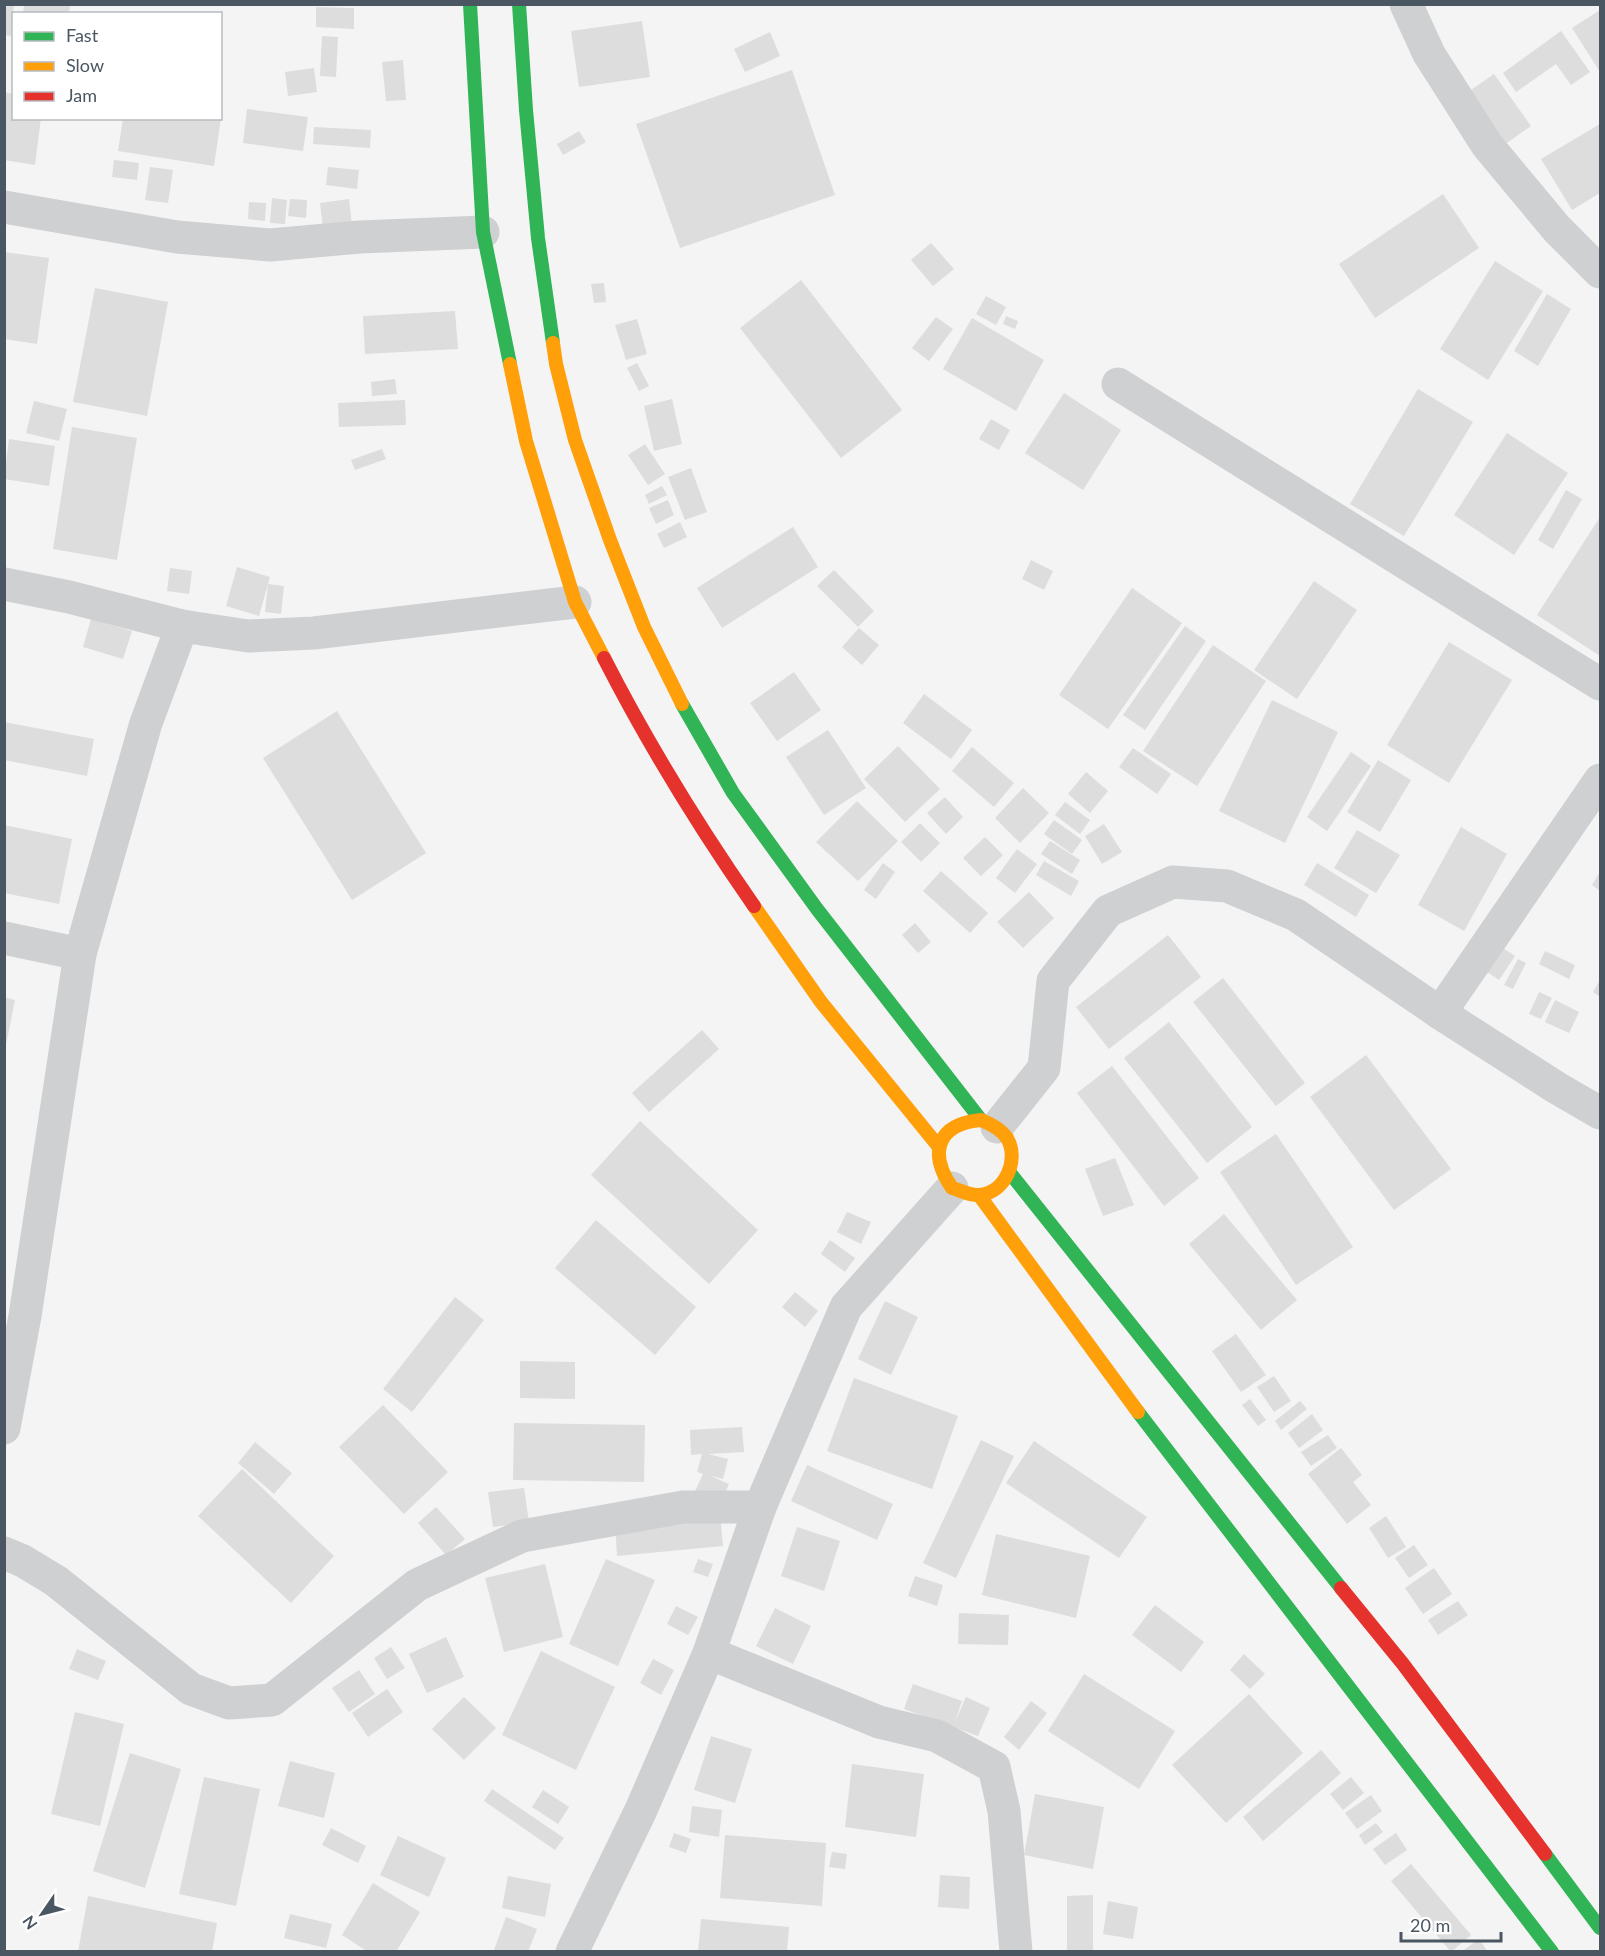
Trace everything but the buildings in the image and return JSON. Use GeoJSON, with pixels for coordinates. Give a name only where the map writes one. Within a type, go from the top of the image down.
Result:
{"type":"FeatureCollection","features":[{"type":"Feature","properties":{"kind":"main road"},"geometry":{"type":"LineString","coordinates":[[470,4],[483,232],[526,441],[575,602],[638,725],[718,854],[821,1002],[939,1147]]}},
{"type":"Feature","properties":{"kind":"main road"},"geometry":{"type":"LineString","coordinates":[[519,4],[537,226],[556,364],[575,440],[610,540],[644,627],[688,717],[733,793],[817,909],[989,1124],[1009,1140],[1013,1157],[1010,1173],[997,1188],[965,1191]]}},
{"type":"Feature","properties":{"kind":"main road"},"geometry":{"type":"LineString","coordinates":[[989,1124],[963,1122],[948,1132],[939,1147],[939,1165],[965,1191],[1155,1434],[1552,1952]]}},
{"type":"Feature","properties":{"kind":"main road"},"geometry":{"type":"LineString","coordinates":[[1010,1173],[1271,1502],[1403,1664],[1600,1928]]}},
{"type":"Feature","properties":{"kind":"street"},"geometry":{"type":"LineString","coordinates":[[1406,4],[1429,54],[1487,145],[1557,230],[1600,272]]}},
{"type":"Feature","properties":{"kind":"street"},"geometry":{"type":"LineString","coordinates":[[4,207],[177,237],[270,245],[360,237],[483,232]]}},
{"type":"Feature","properties":{"kind":"street"},"geometry":{"type":"LineString","coordinates":[[1118,384],[1600,684]]}},
{"type":"Feature","properties":{"kind":"street"},"geometry":{"type":"LineString","coordinates":[[4,584],[69,597],[182,626],[248,636],[314,633],[575,602]]}},
{"type":"Feature","properties":{"kind":"street"},"geometry":{"type":"LineString","coordinates":[[4,1428],[15,1314],[80,954],[146,723],[182,626]]}},
{"type":"Feature","properties":{"kind":"street"},"geometry":{"type":"LineString","coordinates":[[1440,1013],[1600,780]]}},
{"type":"Feature","properties":{"kind":"street"},"geometry":{"type":"LineString","coordinates":[[989,1124],[1044,1068],[1053,981],[1108,911],[1173,882],[1227,886],[1296,915],[1440,1013],[1600,1113]]}},
{"type":"Feature","properties":{"kind":"street"},"geometry":{"type":"LineString","coordinates":[[4,938],[80,954]]}},
{"type":"Feature","properties":{"kind":"street"},"geometry":{"type":"LineString","coordinates":[[573,1952],[641,1810],[709,1653],[760,1507],[846,1306],[965,1191]]}},
{"type":"Feature","properties":{"kind":"street"},"geometry":{"type":"LineString","coordinates":[[4,1553],[56,1581],[191,1689],[229,1703],[272,1700],[417,1585],[522,1536],[683,1507],[760,1507]]}},
{"type":"Feature","properties":{"kind":"street"},"geometry":{"type":"LineString","coordinates":[[709,1653],[879,1722],[937,1736],[994,1767],[1004,1811],[1016,1952]]}},
{"type":"Feature","properties":{"kind":"traffic: fast"},"geometry":{"type":"LineString","coordinates":[[470,4],[483,232],[510,364]]}},
{"type":"Feature","properties":{"kind":"traffic: fast"},"geometry":{"type":"LineString","coordinates":[[519,4],[538,238],[553,343]]}},
{"type":"Feature","properties":{"kind":"traffic: fast"},"geometry":{"type":"LineString","coordinates":[[682,704],[733,793],[817,909],[981,1120]]}},
{"type":"Feature","properties":{"kind":"traffic: fast"},"geometry":{"type":"LineString","coordinates":[[1010,1173],[1341,1588]]}},
{"type":"Feature","properties":{"kind":"traffic: fast"},"geometry":{"type":"LineString","coordinates":[[1138,1412],[1552,1952]]}},
{"type":"Feature","properties":{"kind":"traffic: fast"},"geometry":{"type":"LineString","coordinates":[[1545,1854],[1600,1928]]}},
{"type":"Feature","properties":{"kind":"traffic: slow"},"geometry":{"type":"LineString","coordinates":[[553,343],[575,440],[610,540],[644,627],[682,704]]}},
{"type":"Feature","properties":{"kind":"traffic: slow"},"geometry":{"type":"LineString","coordinates":[[510,364],[526,441],[575,602],[604,658]]}},
{"type":"Feature","properties":{"kind":"traffic: slow"},"geometry":{"type":"LineString","coordinates":[[754,906],[821,1002],[939,1147]]}},
{"type":"Feature","properties":{"kind":"traffic: slow"},"geometry":{"type":"LineString","coordinates":[[981,1120],[996,1127],[1005,1135],[1011,1147],[1012,1156],[1008,1174],[1003,1182],[988,1193],[976,1195],[952,1188],[940,1163],[939,1152],[946,1134],[955,1127],[981,1120]]}},
{"type":"Feature","properties":{"kind":"traffic: slow"},"geometry":{"type":"LineString","coordinates":[[979,1195],[1138,1412]]}},
{"type":"Feature","properties":{"kind":"traffic: jam"},"geometry":{"type":"LineString","coordinates":[[604,658],[675,785],[754,906]]}},
{"type":"Feature","properties":{"kind":"traffic: jam"},"geometry":{"type":"LineString","coordinates":[[1341,1588],[1403,1664],[1545,1854]]}}]}
